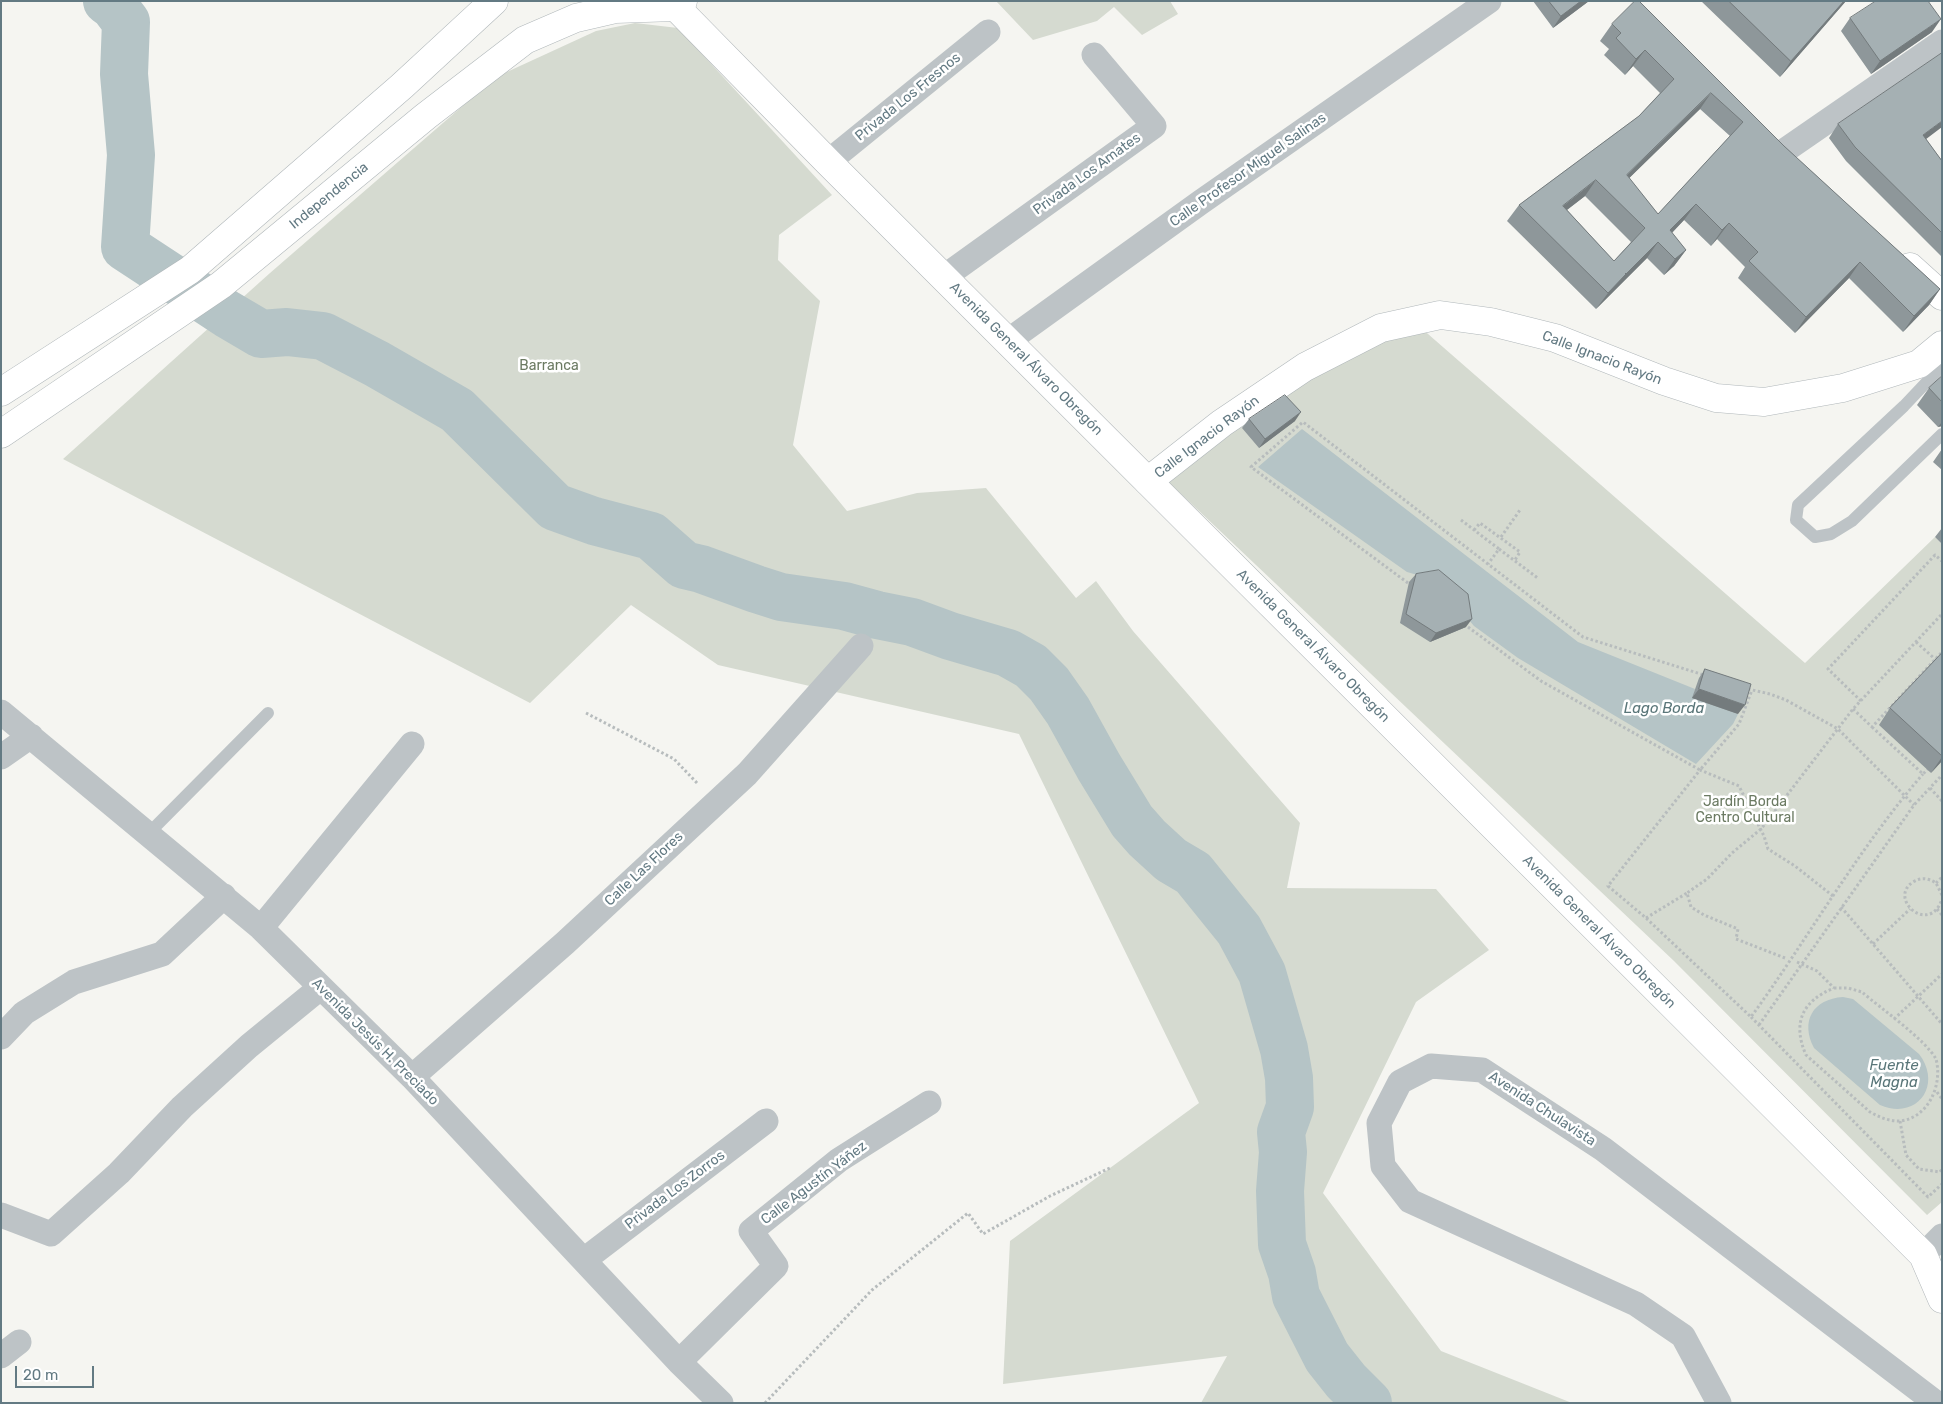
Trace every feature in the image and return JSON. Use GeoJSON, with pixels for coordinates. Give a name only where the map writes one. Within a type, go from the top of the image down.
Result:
{"type":"FeatureCollection","features":[{"type":"Feature","properties":{"kind":"street"},"geometry":{"type":"LineString","coordinates":[[1,392],[190,270],[402,86],[494,1]]}},
{"type":"Feature","properties":{"kind":"street","name":"Calle Profesor Miguel Salinas"},"geometry":{"type":"LineString","coordinates":[[1008,342],[1201,202],[1489,1]]}},
{"type":"Feature","properties":{"kind":"street","name":"Avenida General Álvaro Obregón"},"geometry":{"type":"LineString","coordinates":[[676,3],[828,162],[1148,481],[1932,1246],[1942,1299]]}},
{"type":"Feature","properties":{"kind":"street","name":"Independencia"},"geometry":{"type":"LineString","coordinates":[[1,434],[222,285],[426,116],[525,40],[576,18],[615,9],[676,3]]}},
{"type":"Feature","properties":{"kind":"street","name":"Privada Los Fresnos"},"geometry":{"type":"LineString","coordinates":[[828,162],[988,32]]}},
{"type":"Feature","properties":{"kind":"street"},"geometry":{"type":"LineString","coordinates":[[1784,151],[1942,42]]}},
{"type":"Feature","properties":{"kind":"street","name":"Privada Los Amates"},"geometry":{"type":"LineString","coordinates":[[944,277],[1154,126],[1094,55]]}},
{"type":"Feature","properties":{"kind":"street"},"geometry":{"type":"LineString","coordinates":[[1764,130],[1806,171]]}},
{"type":"Feature","properties":{"kind":"street"},"geometry":{"type":"LineString","coordinates":[[1892,250],[1942,296]]}},
{"type":"Feature","properties":{"kind":"street","name":"Calle Ignacio Rayón"},"geometry":{"type":"LineString","coordinates":[[1148,481],[1222,423],[1305,367],[1381,328],[1440,316],[1491,322],[1555,338],[1664,381],[1716,398],[1764,402],[1843,388],[1938,359]]}},
{"type":"Feature","properties":{"kind":"street","name":"Calle Las Flores"},"geometry":{"type":"LineString","coordinates":[[412,1077],[565,943],[747,774],[861,646]]}},
{"type":"Feature","properties":{"kind":"street","name":"Avenida Jesús H. Preciado"},"geometry":{"type":"LineString","coordinates":[[1,712],[261,928],[412,1077],[679,1362],[721,1403]]}},
{"type":"Feature","properties":{"kind":"street"},"geometry":{"type":"LineString","coordinates":[[1,757],[31,736]]}},
{"type":"Feature","properties":{"kind":"street"},"geometry":{"type":"LineString","coordinates":[[261,928],[412,744]]}},
{"type":"Feature","properties":{"kind":"street"},"geometry":{"type":"LineString","coordinates":[[1,1037],[24,1013],[74,982],[162,954],[224,896]]}},
{"type":"Feature","properties":{"kind":"street"},"geometry":{"type":"LineString","coordinates":[[1,1214],[51,1234],[119,1173],[182,1107],[236,1058],[320,988]]}},
{"type":"Feature","properties":{"kind":"street","name":"Avenida Chulavista"},"geometry":{"type":"LineString","coordinates":[[1719,1403],[1683,1336],[1636,1304],[1410,1201],[1383,1166],[1379,1122],[1400,1082],[1431,1066],[1482,1070],[1603,1149],[1936,1403]]}},
{"type":"Feature","properties":{"kind":"street","name":"Calle Agustín Yáñez"},"geometry":{"type":"LineString","coordinates":[[679,1362],[776,1266],[751,1232],[839,1160],[929,1103]]}},
{"type":"Feature","properties":{"kind":"street","name":"Privada Los Zorros"},"geometry":{"type":"LineString","coordinates":[[584,1260],[766,1121]]}},
{"type":"Feature","properties":{"kind":"lane"},"geometry":{"type":"LineString","coordinates":[[1938,359],[1904,406],[1798,505],[1796,520],[1815,538],[1831,534],[1852,521],[1942,434]]}},
{"type":"Feature","properties":{"kind":"lane"},"geometry":{"type":"LineString","coordinates":[[148,834],[268,712]]}},
{"type":"Feature","properties":{"kind":"path"},"geometry":{"type":"LineString","coordinates":[[1415,588],[1251,467],[1303,422],[1583,637],[1710,677]]}},
{"type":"Feature","properties":{"kind":"path"},"geometry":{"type":"LineString","coordinates":[[1501,537],[1520,510]]}},
{"type":"Feature","properties":{"kind":"path"},"geometry":{"type":"LineString","coordinates":[[1461,520],[1539,579]]}},
{"type":"Feature","properties":{"kind":"path"},"geometry":{"type":"LineString","coordinates":[[1474,530],[1480,523],[1501,537],[1520,552],[1515,560]]}},
{"type":"Feature","properties":{"kind":"path"},"geometry":{"type":"LineString","coordinates":[[1488,564],[1499,549]]}},
{"type":"Feature","properties":{"kind":"path"},"geometry":{"type":"LineString","coordinates":[[1860,701],[1828,669],[1935,555],[1942,561]]}},
{"type":"Feature","properties":{"kind":"path"},"geometry":{"type":"LineString","coordinates":[[1646,918],[1707,879],[1761,829],[1853,709],[1942,614]]}},
{"type":"Feature","properties":{"kind":"path"},"geometry":{"type":"LineString","coordinates":[[1462,623],[1540,681],[1700,770],[1739,786],[1761,829],[1768,849],[1795,866],[1833,896]]}},
{"type":"Feature","properties":{"kind":"path"},"geometry":{"type":"LineString","coordinates":[[1916,642],[1935,659]]}},
{"type":"Feature","properties":{"kind":"path"},"geometry":{"type":"LineString","coordinates":[[1872,727],[1942,652]]}},
{"type":"Feature","properties":{"kind":"path"},"geometry":{"type":"LineString","coordinates":[[1743,688],[1786,700],[1838,729],[1914,804]]}},
{"type":"Feature","properties":{"kind":"path"},"geometry":{"type":"LineString","coordinates":[[1752,690],[1739,724],[1608,886],[1646,918],[1750,1017],[1928,1197],[1942,1184]]}},
{"type":"Feature","properties":{"kind":"path"},"geometry":{"type":"LineString","coordinates":[[1853,709],[1923,774]]}},
{"type":"Feature","properties":{"kind":"path"},"geometry":{"type":"LineString","coordinates":[[586,712],[674,759],[715,803]]}},
{"type":"Feature","properties":{"kind":"path"},"geometry":{"type":"LineString","coordinates":[[1750,1017],[1905,795],[1936,761]]}},
{"type":"Feature","properties":{"kind":"path"},"geometry":{"type":"LineString","coordinates":[[1758,1025],[1914,804],[1942,775]]}},
{"type":"Feature","properties":{"kind":"path"},"geometry":{"type":"LineString","coordinates":[[1930,788],[1942,801]]}},
{"type":"Feature","properties":{"kind":"path"},"geometry":{"type":"LineString","coordinates":[[1936,883],[1942,877]]}},
{"type":"Feature","properties":{"kind":"path"},"geometry":{"type":"LineString","coordinates":[[1942,895],[1936,883],[1931,880],[1920,879],[1911,884],[1906,893],[1906,904],[1910,909],[1926,915],[1937,909],[1942,899]]}},
{"type":"Feature","properties":{"kind":"path"},"geometry":{"type":"LineString","coordinates":[[1687,893],[1691,907],[1738,930],[1736,939],[1786,958]]}},
{"type":"Feature","properties":{"kind":"path"},"geometry":{"type":"LineString","coordinates":[[1841,907],[1942,1024]]}},
{"type":"Feature","properties":{"kind":"path"},"geometry":{"type":"LineString","coordinates":[[1873,944],[1910,909]]}},
{"type":"Feature","properties":{"kind":"path"},"geometry":{"type":"LineString","coordinates":[[1937,909],[1942,915]]}},
{"type":"Feature","properties":{"kind":"path"},"geometry":{"type":"LineString","coordinates":[[1797,962],[1817,971],[1834,988]]}},
{"type":"Feature","properties":{"kind":"path"},"geometry":{"type":"LineString","coordinates":[[1894,1019],[1942,974]]}},
{"type":"Feature","properties":{"kind":"path"},"geometry":{"type":"LineString","coordinates":[[1834,988],[1848,988],[1862,992],[1894,1019],[1928,1047],[1936,1060],[1940,1081],[1932,1103],[1923,1112],[1912,1118],[1900,1121],[1889,1120],[1870,1112],[1806,1055],[1800,1042],[1799,1028],[1802,1014],[1809,1002],[1820,994],[1834,988]]}},
{"type":"Feature","properties":{"kind":"path"},"geometry":{"type":"LineString","coordinates":[[1937,1092],[1942,1099]]}},
{"type":"Feature","properties":{"kind":"path"},"geometry":{"type":"LineString","coordinates":[[1900,1121],[1906,1155],[1919,1169],[1940,1172],[1942,1169]]}},
{"type":"Feature","properties":{"kind":"path"},"geometry":{"type":"LineString","coordinates":[[765,1403],[872,1290],[968,1213],[983,1234],[1050,1196],[1112,1168]]}},
{"type":"Feature","properties":{"kind":"green space"},"geometry":{"type":"Polygon","coordinates":[[[996,1],[1170,1],[1178,14],[1142,35],[1114,7],[1097,21],[1033,40],[996,1]]]}},
{"type":"Feature","properties":{"kind":"green space","name":"Barranca"},"geometry":{"type":"Polygon","coordinates":[[[635,23],[678,28],[832,195],[779,235],[778,260],[820,301],[793,445],[847,511],[917,493],[986,488],[1076,598],[1096,581],[1133,631],[1300,823],[1287,888],[1436,889],[1489,950],[1416,1002],[1323,1193],[1441,1351],[1572,1403],[1201,1403],[1227,1356],[1003,1384],[1010,1241],[1199,1103],[1019,734],[718,665],[631,605],[530,703],[63,459],[270,273],[496,77],[596,31],[635,23]]]}},
{"type":"Feature","properties":{"kind":"green space","name":"Jardín Borda Centro Cultural"},"geometry":{"type":"Polygon","coordinates":[[[1420,327],[1805,663],[1935,537],[1942,544],[1942,658],[1930,773],[1942,761],[1942,1202],[1927,1215],[1674,961],[1161,475],[1386,331],[1420,327]]]}},
{"type":"Feature","properties":{"kind":"water","name":"Lago Borda"},"geometry":{"type":"Polygon","coordinates":[[[1302,429],[1578,642],[1695,689],[1693,698],[1738,714],[1733,724],[1696,764],[1518,658],[1474,626],[1432,576],[1407,572],[1258,467],[1302,429]]]}},
{"type":"Feature","properties":{"kind":"water","name":"Fuente Magna"},"geometry":{"type":"Polygon","coordinates":[[[1843,997],[1853,999],[1919,1054],[1926,1066],[1928,1077],[1927,1088],[1915,1104],[1905,1108],[1893,1109],[1880,1105],[1814,1048],[1808,1029],[1812,1013],[1824,1002],[1843,997]]]}},
{"type":"Feature","properties":{"kind":"building"},"geometry":{"type":"Polygon","coordinates":[[[1549,1],[1581,1],[1561,16],[1549,1]]]}},
{"type":"Feature","properties":{"kind":"building"},"geometry":{"type":"Polygon","coordinates":[[[1635,1],[1639,1],[1784,146],[1940,289],[1914,316],[1860,262],[1806,317],[1749,261],[1758,252],[1729,223],[1722,230],[1696,204],[1670,230],[1686,250],[1675,259],[1658,242],[1608,293],[1519,205],[1639,116],[1674,79],[1645,50],[1636,59],[1616,38],[1621,33],[1612,24],[1635,1]],[[1711,93],[1627,175],[1658,214],[1743,122],[1711,93]],[[1596,180],[1563,206],[1614,261],[1645,228],[1596,180]]]}},
{"type":"Feature","properties":{"kind":"building"},"geometry":{"type":"Polygon","coordinates":[[[1729,1],[1844,1],[1791,61],[1729,1]]]}},
{"type":"Feature","properties":{"kind":"building"},"geometry":{"type":"Polygon","coordinates":[[[1876,1],[1928,1],[1941,19],[1880,61],[1850,18],[1876,1]]]}},
{"type":"Feature","properties":{"kind":"building"},"geometry":{"type":"Polygon","coordinates":[[[1942,53],[1942,121],[1923,135],[1942,161],[1942,233],[1855,147],[1838,124],[1942,53]]]}},
{"type":"Feature","properties":{"kind":"building"},"geometry":{"type":"Polygon","coordinates":[[[1942,376],[1942,402],[1929,388],[1942,376]]]}},
{"type":"Feature","properties":{"kind":"building"},"geometry":{"type":"Polygon","coordinates":[[[1285,395],[1301,412],[1265,439],[1249,419],[1285,395]]]}},
{"type":"Feature","properties":{"kind":"building"},"geometry":{"type":"Polygon","coordinates":[[[1439,570],[1468,594],[1472,619],[1436,633],[1406,614],[1416,574],[1439,570]]]}},
{"type":"Feature","properties":{"kind":"building"},"geometry":{"type":"Polygon","coordinates":[[[1942,653],[1942,756],[1890,708],[1942,653]]]}},
{"type":"Feature","properties":{"kind":"building"},"geometry":{"type":"Polygon","coordinates":[[[1705,669],[1751,684],[1745,705],[1699,689],[1705,669]]]}},
{"type":"Feature","properties":{"kind":"waterway"},"geometry":{"type":"LineString","coordinates":[[107,1],[114,6],[126,22],[124,74],[131,155],[125,247],[261,334],[287,332],[323,336],[377,364],[457,410],[555,507],[594,521],[651,536],[684,565],[701,569],[756,589],[781,597],[844,606],[912,622],[950,636],[1008,653],[1031,666],[1049,684],[1068,711],[1132,821],[1171,860],[1193,873],[1239,930],[1262,973],[1284,1049],[1289,1078],[1290,1107],[1281,1132],[1283,1152],[1280,1191],[1282,1244],[1292,1273],[1296,1296],[1327,1357],[1346,1381],[1368,1403]]}}]}
